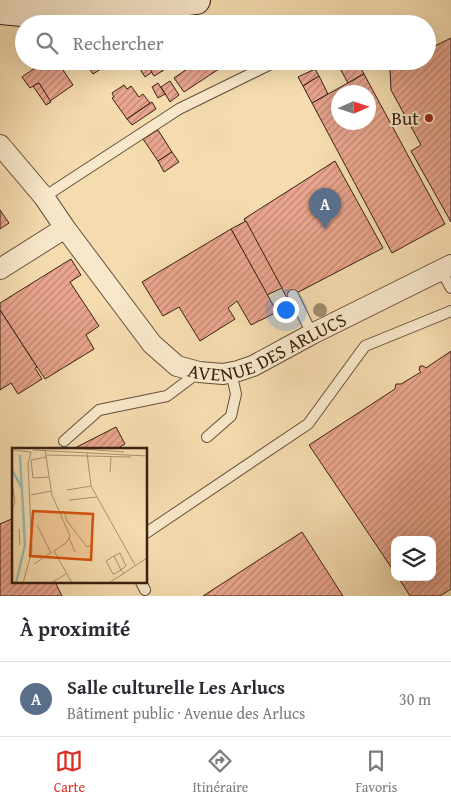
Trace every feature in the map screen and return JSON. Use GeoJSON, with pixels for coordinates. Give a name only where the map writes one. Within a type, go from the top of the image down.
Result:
{"type":"FeatureCollection","features":[{"type":"Feature","properties":{"kind":"main road"},"geometry":{"type":"LineString","coordinates":[[0,10],[62,12],[196,0]]}},
{"type":"Feature","properties":{"kind":"street","name":"AVENUE DES ARLUCS"},"geometry":{"type":"LineString","coordinates":[[0,145],[44,198],[64,228],[152,344],[177,366],[199,372],[223,374],[253,366],[312,334],[446,268]]}},
{"type":"Feature","properties":{"kind":"street"},"geometry":{"type":"LineString","coordinates":[[0,269],[64,228]]}},
{"type":"Feature","properties":{"kind":"lane"},"geometry":{"type":"LineString","coordinates":[[44,198],[179,109],[259,70]]}},
{"type":"Feature","properties":{"kind":"lane"},"geometry":{"type":"LineString","coordinates":[[446,268],[451,288]]}},
{"type":"Feature","properties":{"kind":"lane"},"geometry":{"type":"LineString","coordinates":[[294,295],[312,334]]}},
{"type":"Feature","properties":{"kind":"lane"},"geometry":{"type":"LineString","coordinates":[[148,533],[308,424],[365,346],[451,311]]}},
{"type":"Feature","properties":{"kind":"lane"},"geometry":{"type":"LineString","coordinates":[[64,441],[99,410],[166,396],[199,372]]}},
{"type":"Feature","properties":{"kind":"lane"},"geometry":{"type":"LineString","coordinates":[[207,437],[231,416],[236,394],[231,372]]}},
{"type":"Feature","properties":{"kind":"building","name":"But"},"geometry":{"type":"Polygon","coordinates":[[[451,38],[451,222],[411,151],[421,145],[391,90],[390,70],[436,70],[436,46],[451,38]]]}},
{"type":"Feature","properties":{"kind":"building"},"geometry":{"type":"Polygon","coordinates":[[[32,70],[63,70],[73,85],[50,101],[39,83],[30,88],[22,77],[32,70]]]}},
{"type":"Feature","properties":{"kind":"building"},"geometry":{"type":"Polygon","coordinates":[[[90,70],[99,70],[93,74],[90,70]]]}},
{"type":"Feature","properties":{"kind":"building"},"geometry":{"type":"Polygon","coordinates":[[[141,70],[151,70],[152,72],[145,77],[141,70]]]}},
{"type":"Feature","properties":{"kind":"building"},"geometry":{"type":"Polygon","coordinates":[[[150,70],[164,70],[154,76],[150,70]]]}},
{"type":"Feature","properties":{"kind":"building"},"geometry":{"type":"Polygon","coordinates":[[[186,70],[217,70],[184,92],[174,78],[186,70]]]}},
{"type":"Feature","properties":{"kind":"building"},"geometry":{"type":"Polygon","coordinates":[[[313,70],[316,70],[319,76],[303,86],[298,77],[313,70]]]}},
{"type":"Feature","properties":{"kind":"building"},"geometry":{"type":"Polygon","coordinates":[[[341,70],[362,70],[364,74],[348,83],[341,70]]]}},
{"type":"Feature","properties":{"kind":"building"},"geometry":{"type":"Polygon","coordinates":[[[364,74],[370,85],[344,85],[364,74]]]}},
{"type":"Feature","properties":{"kind":"building"},"geometry":{"type":"Polygon","coordinates":[[[319,76],[328,94],[312,103],[303,86],[319,76]]]}},
{"type":"Feature","properties":{"kind":"building"},"geometry":{"type":"Polygon","coordinates":[[[170,81],[179,95],[170,102],[161,87],[170,81]]]}},
{"type":"Feature","properties":{"kind":"building"},"geometry":{"type":"Polygon","coordinates":[[[39,83],[51,102],[46,105],[33,86],[39,83]]]}},
{"type":"Feature","properties":{"kind":"building"},"geometry":{"type":"Polygon","coordinates":[[[158,83],[165,94],[158,98],[152,87],[158,83]]]}},
{"type":"Feature","properties":{"kind":"building"},"geometry":{"type":"Polygon","coordinates":[[[124,85],[127,89],[131,86],[139,97],[143,94],[150,103],[127,119],[112,98],[114,97],[112,93],[124,85]]]}},
{"type":"Feature","properties":{"kind":"building"},"geometry":{"type":"Polygon","coordinates":[[[331,92],[331,130],[376,130],[376,96],[445,224],[392,253],[312,103],[331,92]]]}},
{"type":"Feature","properties":{"kind":"building"},"geometry":{"type":"Polygon","coordinates":[[[152,102],[156,109],[132,125],[127,119],[152,102]]]}},
{"type":"Feature","properties":{"kind":"building"},"geometry":{"type":"Polygon","coordinates":[[[158,130],[172,152],[158,161],[143,139],[158,130]]]}},
{"type":"Feature","properties":{"kind":"building"},"geometry":{"type":"Polygon","coordinates":[[[172,152],[179,162],[164,172],[158,161],[172,152]]]}},
{"type":"Feature","properties":{"kind":"building"},"geometry":{"type":"Polygon","coordinates":[[[335,161],[383,248],[287,298],[244,219],[335,161]]]}},
{"type":"Feature","properties":{"kind":"building"},"geometry":{"type":"Polygon","coordinates":[[[0,210],[9,223],[0,229],[0,210]]]}},
{"type":"Feature","properties":{"kind":"building"},"geometry":{"type":"Polygon","coordinates":[[[246,221],[282,288],[267,295],[231,229],[246,221]]]}},
{"type":"Feature","properties":{"kind":"building"},"geometry":{"type":"Polygon","coordinates":[[[231,229],[277,312],[251,325],[237,301],[228,308],[235,319],[200,341],[179,307],[163,316],[142,282],[231,229]]]}},
{"type":"Feature","properties":{"kind":"building"},"geometry":{"type":"Polygon","coordinates":[[[71,259],[81,275],[70,282],[99,326],[86,335],[94,349],[45,379],[0,310],[0,303],[71,259]]]}},
{"type":"Feature","properties":{"kind":"building"},"geometry":{"type":"Polygon","coordinates":[[[0,310],[37,367],[35,368],[42,379],[18,394],[11,383],[0,390],[0,310]]]}},
{"type":"Feature","properties":{"kind":"building"},"geometry":{"type":"Polygon","coordinates":[[[451,351],[451,589],[440,596],[410,596],[401,581],[436,581],[436,536],[391,536],[391,567],[309,445],[395,389],[396,384],[401,384],[421,372],[419,370],[420,366],[426,368],[451,351]]]}},
{"type":"Feature","properties":{"kind":"building"},"geometry":{"type":"Polygon","coordinates":[[[116,427],[125,444],[118,448],[75,448],[116,427]]]}},
{"type":"Feature","properties":{"kind":"building"},"geometry":{"type":"Polygon","coordinates":[[[12,519],[12,584],[56,584],[62,596],[0,596],[0,524],[12,519]]]}},
{"type":"Feature","properties":{"kind":"building"},"geometry":{"type":"Polygon","coordinates":[[[302,532],[343,596],[203,596],[302,532]]]}},
{"type":"Feature","properties":{"kind":"place","name":"But"},"geometry":{"type":"Point","coordinates":[429,118]}},
{"type":"Feature","properties":{"kind":"place","name":"Salle culturelle Les Arlucs"},"geometry":{"type":"Point","coordinates":[325,229]}}]}
